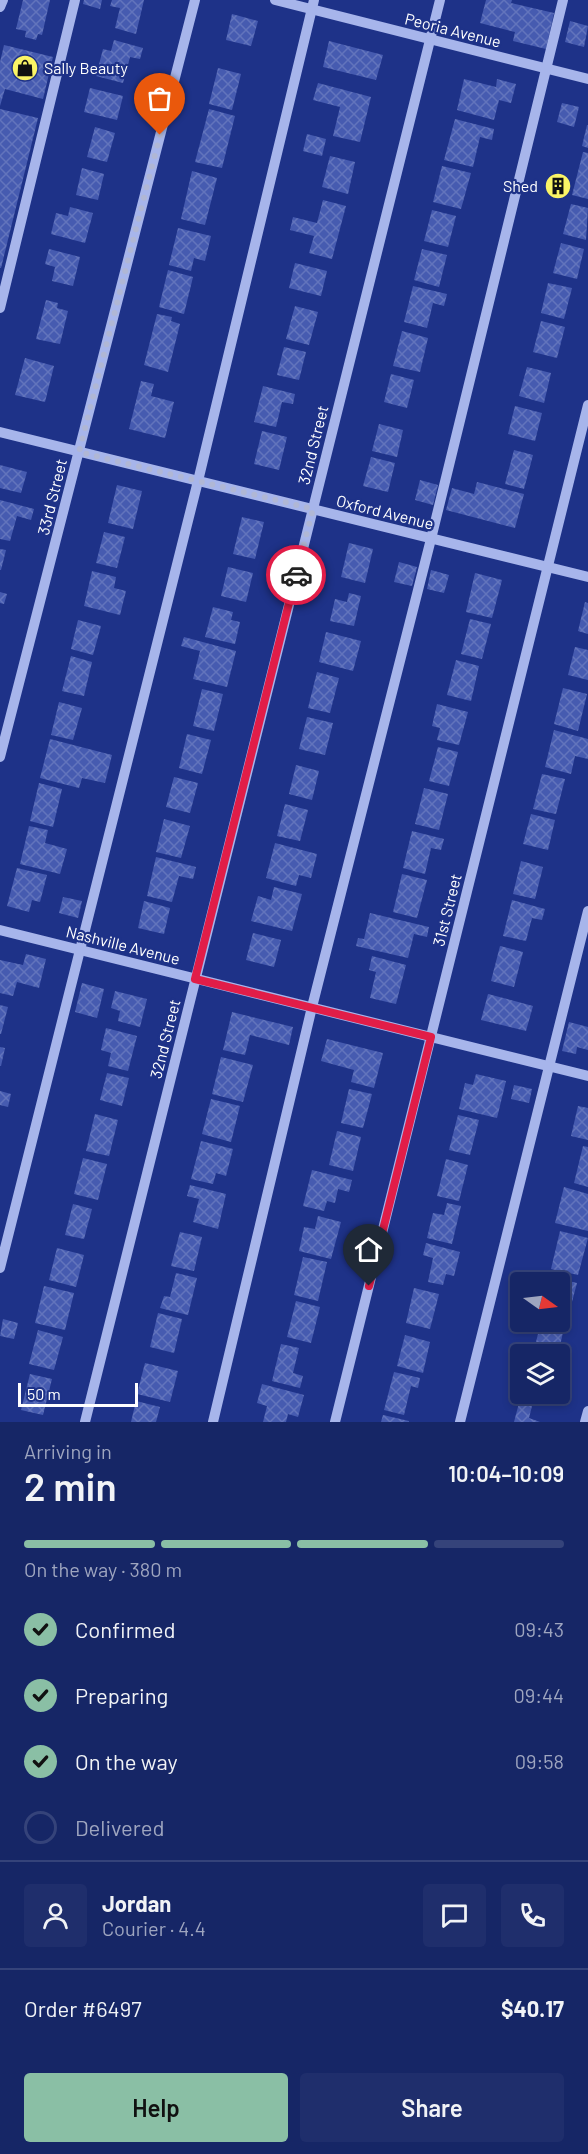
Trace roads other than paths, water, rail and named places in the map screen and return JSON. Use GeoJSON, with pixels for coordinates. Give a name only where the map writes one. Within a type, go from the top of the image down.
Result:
{"type":"FeatureCollection","features":[{"type":"Feature","properties":{"kind":"street"},"geometry":{"type":"LineString","coordinates":[[0,7],[3,0]]}},
{"type":"Feature","properties":{"kind":"street"},"geometry":{"type":"LineString","coordinates":[[0,308],[75,0]]}},
{"type":"Feature","properties":{"kind":"street","name":"33rd Street"},"geometry":{"type":"LineString","coordinates":[[0,758],[195,0]]}},
{"type":"Feature","properties":{"kind":"street","name":"Peoria Avenue"},"geometry":{"type":"LineString","coordinates":[[275,0],[313,5],[430,40],[588,79]]}},
{"type":"Feature","properties":{"kind":"street","name":"32nd Street"},"geometry":{"type":"LineString","coordinates":[[85,1422],[440,0]]}},
{"type":"Feature","properties":{"kind":"street"},"geometry":{"type":"LineString","coordinates":[[213,1422],[312,1007],[431,538],[563,0]]}},
{"type":"Feature","properties":{"kind":"street"},"geometry":{"type":"LineString","coordinates":[[0,1268],[198,481],[313,5]]}},
{"type":"Feature","properties":{"kind":"street","name":"31st Street"},"geometry":{"type":"LineString","coordinates":[[335,1422],[588,405]]}},
{"type":"Feature","properties":{"kind":"street","name":"Oxford Avenue"},"geometry":{"type":"LineString","coordinates":[[0,432],[588,577]]}},
{"type":"Feature","properties":{"kind":"street"},"geometry":{"type":"LineString","coordinates":[[460,1422],[588,911]]}},
{"type":"Feature","properties":{"kind":"street","name":"Nashville Avenue"},"geometry":{"type":"LineString","coordinates":[[0,930],[588,1076]]}},
{"type":"Feature","properties":{"kind":"street"},"geometry":{"type":"LineString","coordinates":[[585,1422],[588,1411]]}},
{"type":"Feature","properties":{"kind":"place","name":"Sally Beauty"},"geometry":{"type":"Point","coordinates":[25,68]}},
{"type":"Feature","properties":{"kind":"place","name":"Shed"},"geometry":{"type":"Point","coordinates":[558,186]}}]}
